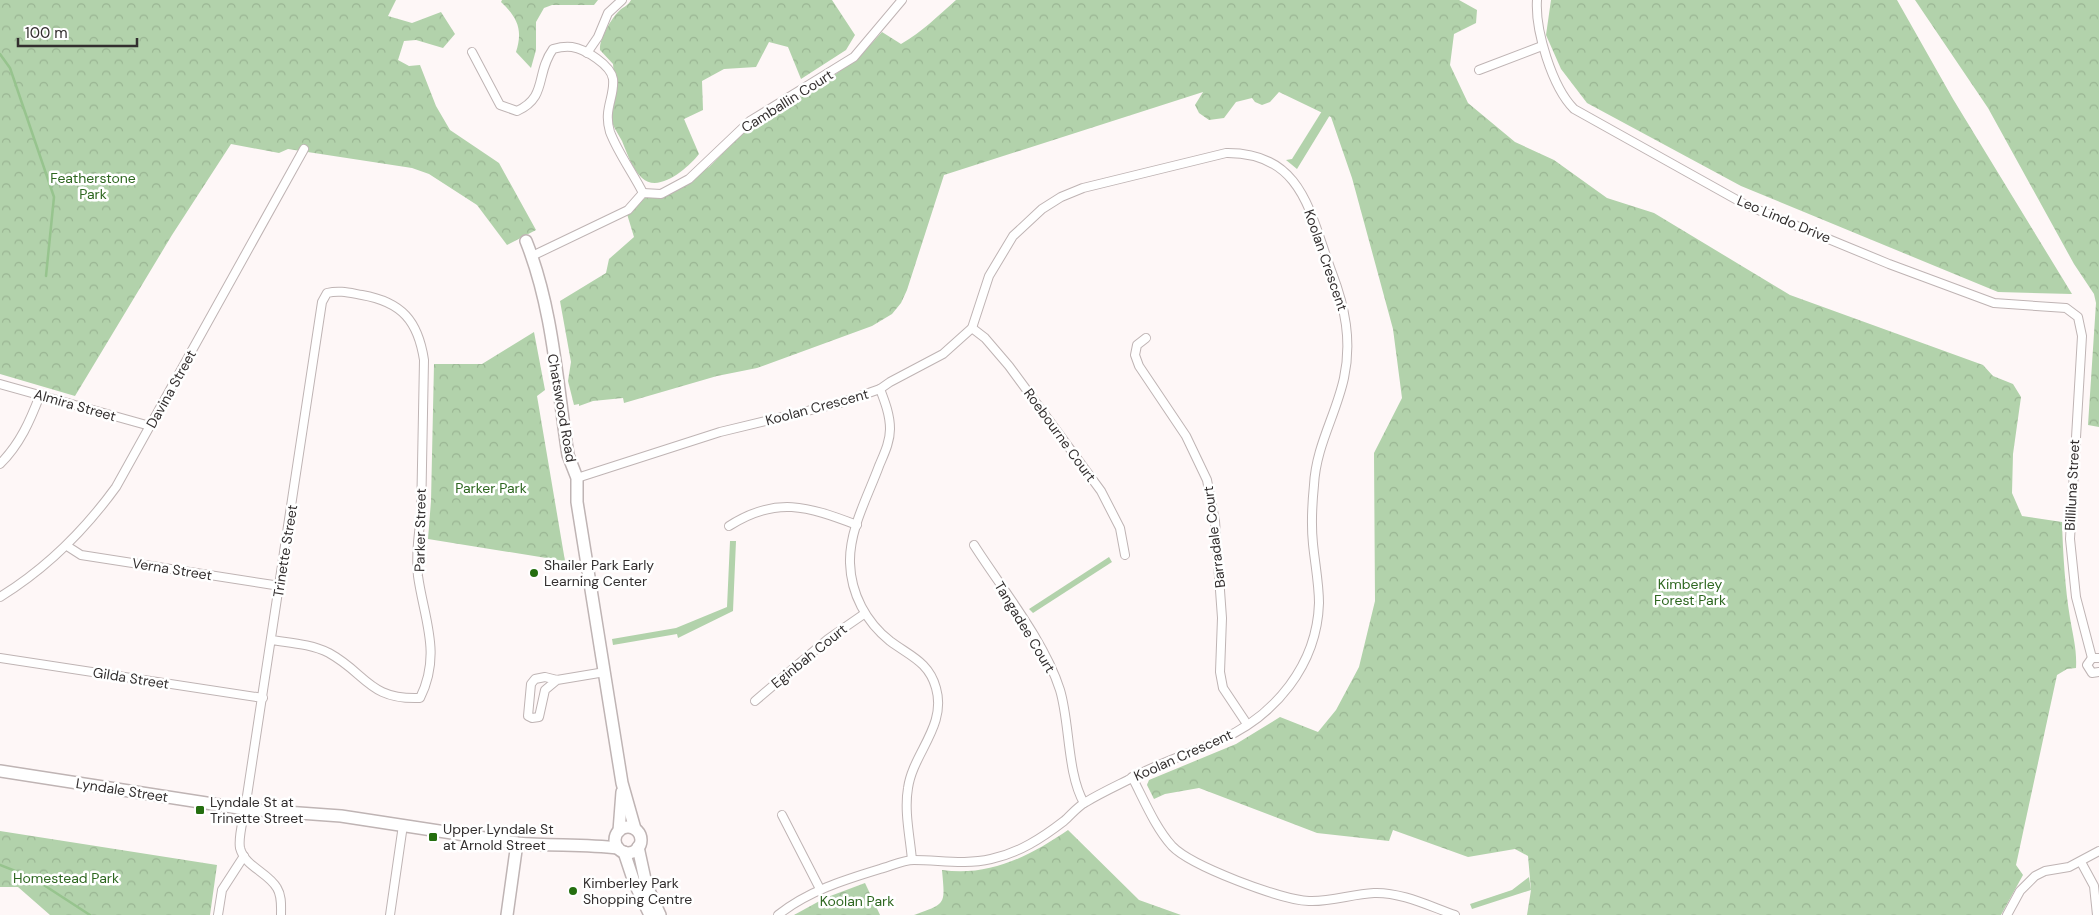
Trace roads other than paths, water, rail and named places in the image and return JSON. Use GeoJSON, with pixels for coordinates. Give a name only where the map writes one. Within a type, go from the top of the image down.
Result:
{"type":"FeatureCollection","features":[{"type":"Feature","properties":{"kind":"street"},"geometry":{"type":"LineString","coordinates":[[588,53],[608,13],[622,0]]}},
{"type":"Feature","properties":{"kind":"street","name":"Camballin Court"},"geometry":{"type":"LineString","coordinates":[[643,193],[661,194],[690,179],[750,121],[847,63],[865,46],[886,16],[902,0]]}},
{"type":"Feature","properties":{"kind":"street","name":"Leo Lindo Drive"},"geometry":{"type":"LineString","coordinates":[[1537,0],[1538,27],[1542,46],[1563,94],[1574,109],[1746,204],[1889,264],[1994,303],[2056,305],[2074,312]]}},
{"type":"Feature","properties":{"kind":"street"},"geometry":{"type":"LineString","coordinates":[[472,52],[500,105],[517,111],[528,106],[536,98],[543,67],[553,49],[563,46],[574,47],[588,53],[607,67],[612,77],[612,88],[608,103],[610,132],[643,193],[628,210],[532,256]]}},
{"type":"Feature","properties":{"kind":"street"},"geometry":{"type":"LineString","coordinates":[[1479,70],[1542,46]]}},
{"type":"Feature","properties":{"kind":"street","name":"Davina Street"},"geometry":{"type":"LineString","coordinates":[[0,596],[40,569],[67,546],[94,517],[116,487],[304,150]]}},
{"type":"Feature","properties":{"kind":"street","name":"Koolan Crescent"},"geometry":{"type":"LineString","coordinates":[[577,478],[720,432],[840,403],[880,389],[944,354],[972,328],[990,276],[1002,252],[1027,221],[1061,197],[1083,188],[1226,153],[1245,152],[1260,156],[1287,172],[1295,182],[1338,289],[1346,321],[1348,352],[1344,378],[1322,440],[1314,480],[1312,530],[1318,585],[1318,618],[1306,657],[1292,683],[1271,708],[1223,739],[1132,777],[1084,803],[1050,832],[1013,852],[975,862],[912,860],[820,889],[778,915]]}},
{"type":"Feature","properties":{"kind":"street","name":"Chatswood Road"},"geometry":{"type":"LineString","coordinates":[[526,241],[532,256],[544,302],[568,455],[577,478],[576,502],[622,783],[635,829]]}},
{"type":"Feature","properties":{"kind":"street","name":"Parker Street"},"geometry":{"type":"LineString","coordinates":[[272,640],[314,647],[330,654],[369,685],[385,694],[401,699],[420,698],[426,686],[431,650],[430,628],[418,576],[417,544],[421,518],[424,360],[421,340],[407,315],[392,303],[375,297],[338,291],[327,293]]}},
{"type":"Feature","properties":{"kind":"street","name":"Trinette Street"},"geometry":{"type":"LineString","coordinates":[[244,856],[240,845],[245,809],[322,302],[327,293]]}},
{"type":"Feature","properties":{"kind":"street","name":"Billiluna Street"},"geometry":{"type":"LineString","coordinates":[[2074,312],[2080,322],[2082,336],[2070,539],[2076,597],[2095,658],[2088,662],[2088,668],[2092,672],[2099,673]]}},
{"type":"Feature","properties":{"kind":"street","name":"Roebourne Court"},"geometry":{"type":"LineString","coordinates":[[972,328],[985,338],[1009,366],[1101,491],[1120,528],[1125,555]]}},
{"type":"Feature","properties":{"kind":"street","name":"Barradale Court"},"geometry":{"type":"LineString","coordinates":[[1146,338],[1137,345],[1135,355],[1139,366],[1186,436],[1207,480],[1215,522],[1222,618],[1220,672],[1223,688],[1247,724]]}},
{"type":"Feature","properties":{"kind":"street","name":"Almira Street"},"geometry":{"type":"LineString","coordinates":[[0,384],[150,426]]}},
{"type":"Feature","properties":{"kind":"street"},"geometry":{"type":"LineString","coordinates":[[880,389],[888,412],[889,439],[857,525],[851,550],[850,569],[856,595],[864,614],[891,642],[921,661],[930,672],[939,699],[936,723],[917,760],[908,788],[907,802],[912,860]]}},
{"type":"Feature","properties":{"kind":"street"},"geometry":{"type":"LineString","coordinates":[[0,464],[14,450],[30,421],[40,395]]}},
{"type":"Feature","properties":{"kind":"street"},"geometry":{"type":"LineString","coordinates":[[729,526],[748,514],[774,506],[788,505],[857,525]]}},
{"type":"Feature","properties":{"kind":"street","name":"Tangadee Court"},"geometry":{"type":"LineString","coordinates":[[974,544],[1035,639],[1054,674],[1066,716],[1076,781],[1084,803]]}},
{"type":"Feature","properties":{"kind":"street","name":"Verna Street"},"geometry":{"type":"LineString","coordinates":[[67,546],[81,555],[280,586]]}},
{"type":"Feature","properties":{"kind":"street","name":"Eginbah Court"},"geometry":{"type":"LineString","coordinates":[[755,701],[828,639],[864,614]]}},
{"type":"Feature","properties":{"kind":"street","name":"Gilda Street"},"geometry":{"type":"LineString","coordinates":[[0,658],[263,698]]}},
{"type":"Feature","properties":{"kind":"street"},"geometry":{"type":"LineString","coordinates":[[557,680],[545,690],[538,717],[532,718],[528,716],[532,682],[545,677],[557,680],[605,672]]}},
{"type":"Feature","properties":{"kind":"street","name":"Lyndale Street"},"geometry":{"type":"LineString","coordinates":[[0,771],[245,809],[341,816],[542,846],[584,844]]}},
{"type":"Feature","properties":{"kind":"street"},"geometry":{"type":"LineString","coordinates":[[1132,777],[1161,832],[1173,847],[1190,859],[1248,884],[1287,898],[1309,901],[1375,893],[1399,896],[1455,915]]}},
{"type":"Feature","properties":{"kind":"street","name":"Chatswood Road"},"geometry":{"type":"LineString","coordinates":[[617,833],[622,783]]}},
{"type":"Feature","properties":{"kind":"street"},"geometry":{"type":"LineString","coordinates":[[782,815],[820,889]]}},
{"type":"Feature","properties":{"kind":"street"},"geometry":{"type":"LineString","coordinates":[[390,915],[403,825]]}},
{"type":"Feature","properties":{"kind":"street"},"geometry":{"type":"LineString","coordinates":[[584,844],[617,833],[627,827],[635,829],[640,836],[638,847],[646,884],[660,915]]}},
{"type":"Feature","properties":{"kind":"street"},"geometry":{"type":"LineString","coordinates":[[617,833],[615,842],[621,850],[650,915]]}},
{"type":"Feature","properties":{"kind":"street"},"geometry":{"type":"LineString","coordinates":[[507,915],[517,843]]}},
{"type":"Feature","properties":{"kind":"street"},"geometry":{"type":"LineString","coordinates":[[584,844],[632,852],[638,847]]}},
{"type":"Feature","properties":{"kind":"street"},"geometry":{"type":"LineString","coordinates":[[2007,915],[2020,891],[2035,876],[2045,871],[2069,867],[2099,851]]}},
{"type":"Feature","properties":{"kind":"street"},"geometry":{"type":"LineString","coordinates":[[218,915],[222,890],[244,856],[252,866],[270,879],[278,889],[282,915]]}},
{"type":"Feature","properties":{"kind":"street"},"geometry":{"type":"LineString","coordinates":[[2081,862],[2094,886],[2097,915]]}},
{"type":"Feature","properties":{"kind":"waterway"},"geometry":{"type":"LineString","coordinates":[[0,54],[10,68],[54,197],[46,276]]}},
{"type":"Feature","properties":{"kind":"waterway"},"geometry":{"type":"LineString","coordinates":[[0,865],[33,878],[90,915]]}},
{"type":"Feature","properties":{"kind":"place","name":"Shailer Park Early Learning Center"},"geometry":{"type":"Point","coordinates":[534,573]}},
{"type":"Feature","properties":{"kind":"place","name":"Lyndale St at Trinette Street"},"geometry":{"type":"Point","coordinates":[200,810]}},
{"type":"Feature","properties":{"kind":"place","name":"Upper Lyndale St at Arnold Street"},"geometry":{"type":"Point","coordinates":[433,837]}},
{"type":"Feature","properties":{"kind":"place","name":"Kimberley Park Shopping Centre"},"geometry":{"type":"Point","coordinates":[573,891]}},
{"type":"Feature","properties":{"kind":"park label","name":"Featherstone Park"},"geometry":{"type":"Point","coordinates":[93,186]}},
{"type":"Feature","properties":{"kind":"park label","name":"Parker Park"},"geometry":{"type":"Point","coordinates":[491,488]}},
{"type":"Feature","properties":{"kind":"park label","name":"Kimberley Forest Park"},"geometry":{"type":"Point","coordinates":[1690,592]}},
{"type":"Feature","properties":{"kind":"park label","name":"Homestead Park"},"geometry":{"type":"Point","coordinates":[66,878]}},
{"type":"Feature","properties":{"kind":"park label","name":"Koolan Park"},"geometry":{"type":"Point","coordinates":[857,901]}}]}
